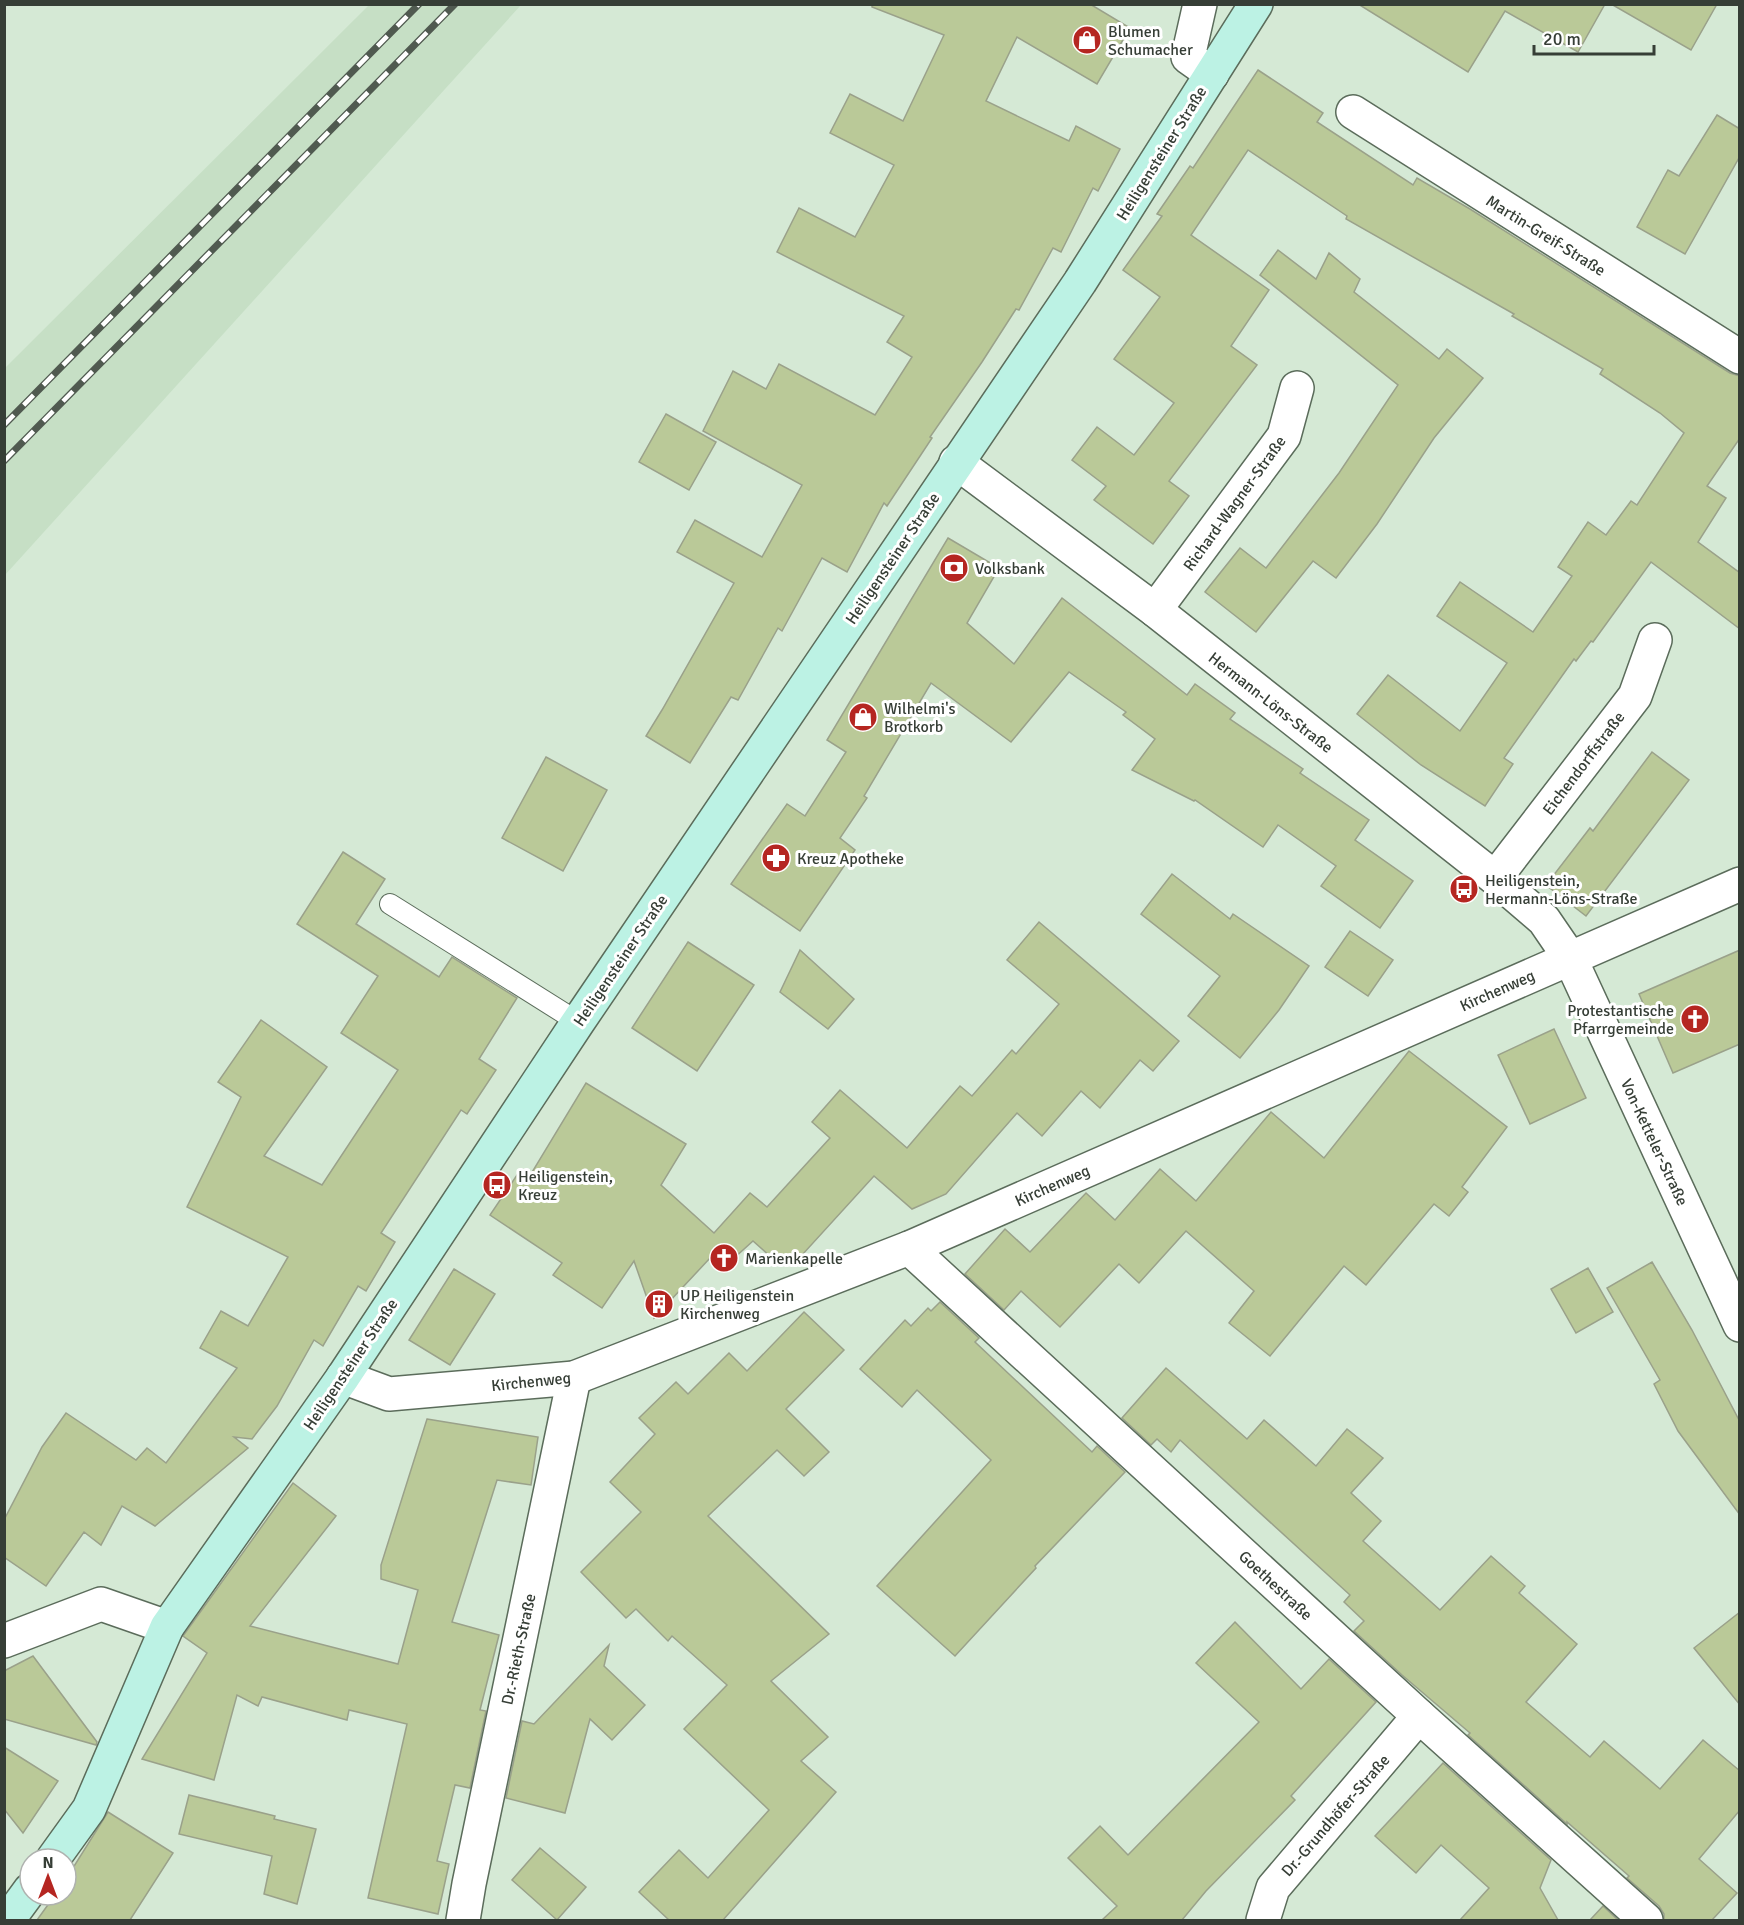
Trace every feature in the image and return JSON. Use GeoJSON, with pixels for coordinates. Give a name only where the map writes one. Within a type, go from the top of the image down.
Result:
{"type":"FeatureCollection","features":[{"type":"Feature","properties":{"kind":"main road","name":"Heiligensteiner Straße"},"geometry":{"type":"LineString","coordinates":[[62,1847],[89,1809],[167,1627],[342,1377],[578,1022],[1080,282],[1256,4]]}},
{"type":"Feature","properties":{"kind":"main road"},"geometry":{"type":"LineString","coordinates":[[8,1920],[18,1906]]}},
{"type":"Feature","properties":{"kind":"street"},"geometry":{"type":"LineString","coordinates":[[1200,4],[1188,57],[1212,74]]}},
{"type":"Feature","properties":{"kind":"street","name":"Martin-Greif-Straße"},"geometry":{"type":"LineString","coordinates":[[1353,112],[1740,357]]}},
{"type":"Feature","properties":{"kind":"street","name":"Richard-Wagner-Straße"},"geometry":{"type":"LineString","coordinates":[[1155,610],[1284,436],[1297,388]]}},
{"type":"Feature","properties":{"kind":"street","name":"Hermann-Löns-Straße"},"geometry":{"type":"LineString","coordinates":[[956,462],[1155,610],[1495,878],[1544,920],[1570,958]]}},
{"type":"Feature","properties":{"kind":"street","name":"Eichendorffstraße"},"geometry":{"type":"LineString","coordinates":[[1495,878],[1635,696],[1655,640]]}},
{"type":"Feature","properties":{"kind":"street","name":"Kirchenweg"},"geometry":{"type":"LineString","coordinates":[[342,1377],[389,1394],[574,1378],[909,1248],[1740,884]]}},
{"type":"Feature","properties":{"kind":"street","name":"Von-Ketteler-Straße"},"geometry":{"type":"LineString","coordinates":[[1570,958],[1740,1325]]}},
{"type":"Feature","properties":{"kind":"street","name":"Goethestraße"},"geometry":{"type":"LineString","coordinates":[[909,1248],[1419,1716],[1646,1920]]}},
{"type":"Feature","properties":{"kind":"street","name":"Dr.-Rieth-Straße"},"geometry":{"type":"LineString","coordinates":[[464,1920],[469,1884],[574,1378]]}},
{"type":"Feature","properties":{"kind":"street"},"geometry":{"type":"LineString","coordinates":[[4,1641],[101,1604],[167,1627]]}},
{"type":"Feature","properties":{"kind":"street","name":"Dr.-Grundhöfer-Straße"},"geometry":{"type":"LineString","coordinates":[[1263,1920],[1273,1887],[1419,1716]]}},
{"type":"Feature","properties":{"kind":"lane"},"geometry":{"type":"LineString","coordinates":[[390,904],[578,1022]]}},
{"type":"Feature","properties":{"kind":"shaded area"},"geometry":{"type":"Polygon","coordinates":[[[370,4],[521,5],[5,575],[5,368],[370,4]]]}},
{"type":"Feature","properties":{"kind":"building"},"geometry":{"type":"Polygon","coordinates":[[[872,4],[1090,4],[1130,28],[1097,84],[1017,37],[986,101],[1069,141],[1076,126],[1120,149],[1098,191],[1093,188],[1061,252],[1053,248],[1019,310],[1016,309],[930,437],[932,438],[887,506],[884,503],[847,572],[822,558],[782,631],[778,628],[738,700],[731,697],[690,763],[646,736],[734,583],[677,552],[695,520],[762,557],[802,485],[703,431],[733,371],[766,389],[779,364],[875,415],[912,357],[887,342],[904,316],[777,252],[799,208],[855,237],[894,165],[830,133],[850,94],[903,121],[944,35],[872,7],[872,4]]]}},
{"type":"Feature","properties":{"kind":"building"},"geometry":{"type":"Polygon","coordinates":[[[1358,4],[1605,4],[1578,52],[1505,11],[1468,72],[1358,4]]]}},
{"type":"Feature","properties":{"kind":"building"},"geometry":{"type":"Polygon","coordinates":[[[1611,4],[1717,4],[1691,50],[1611,4]]]}},
{"type":"Feature","properties":{"kind":"building"},"geometry":{"type":"Polygon","coordinates":[[[1258,70],[1323,113],[1317,122],[1413,185],[1417,178],[1730,373],[1740,376],[1740,438],[1707,486],[1726,498],[1698,542],[1740,573],[1740,629],[1651,562],[1593,642],[1591,641],[1576,661],[1574,659],[1504,758],[1513,764],[1485,806],[1421,765],[1357,714],[1388,675],[1460,731],[1507,663],[1437,616],[1460,582],[1533,632],[1572,576],[1558,567],[1588,522],[1606,535],[1631,501],[1637,505],[1684,433],[1660,413],[1600,374],[1603,369],[1512,316],[1514,314],[1346,219],[1347,216],[1248,150],[1191,235],[1269,290],[1231,346],[1257,365],[1169,481],[1189,496],[1153,544],[1094,500],[1106,486],[1072,460],[1097,427],[1134,455],[1174,403],[1114,359],[1160,297],[1123,270],[1162,216],[1157,214],[1190,166],[1193,168],[1258,70]]]}},
{"type":"Feature","properties":{"kind":"building"},"geometry":{"type":"Polygon","coordinates":[[[1717,115],[1740,129],[1740,156],[1685,254],[1637,227],[1668,170],[1679,176],[1717,115]]]}},
{"type":"Feature","properties":{"kind":"building"},"geometry":{"type":"Polygon","coordinates":[[[1278,250],[1316,279],[1329,253],[1360,279],[1354,292],[1439,359],[1447,349],[1483,378],[1434,438],[1377,524],[1336,578],[1313,561],[1256,632],[1205,592],[1240,548],[1266,568],[1339,473],[1398,385],[1260,275],[1278,250]]]}},
{"type":"Feature","properties":{"kind":"building"},"geometry":{"type":"Polygon","coordinates":[[[666,414],[716,442],[689,490],[639,462],[666,414]]]}},
{"type":"Feature","properties":{"kind":"building"},"geometry":{"type":"Polygon","coordinates":[[[948,538],[999,568],[967,623],[1014,664],[1062,598],[1187,695],[1195,684],[1235,713],[1230,719],[1303,769],[1300,773],[1369,820],[1355,840],[1413,881],[1380,928],[1321,886],[1336,866],[1278,825],[1263,847],[1195,800],[1132,770],[1155,739],[1123,715],[1126,712],[1069,672],[1011,742],[931,683],[864,796],[867,798],[840,838],[855,850],[800,931],[731,884],[787,804],[805,816],[846,752],[827,740],[948,538]]]}},
{"type":"Feature","properties":{"kind":"building"},"geometry":{"type":"Polygon","coordinates":[[[1652,752],[1689,780],[1586,916],[1546,885],[1590,828],[1593,831],[1652,752]]]}},
{"type":"Feature","properties":{"kind":"building"},"geometry":{"type":"Polygon","coordinates":[[[546,757],[607,790],[563,871],[502,838],[546,757]]]}},
{"type":"Feature","properties":{"kind":"building"},"geometry":{"type":"Polygon","coordinates":[[[343,852],[385,879],[356,924],[439,977],[452,957],[517,998],[479,1059],[496,1070],[467,1114],[461,1110],[381,1233],[395,1242],[366,1291],[358,1286],[323,1346],[314,1340],[277,1406],[252,1439],[234,1437],[248,1448],[155,1526],[122,1506],[101,1545],[84,1532],[46,1586],[4,1557],[4,1520],[42,1447],[66,1413],[136,1460],[147,1448],[166,1463],[237,1368],[200,1348],[221,1311],[248,1326],[288,1257],[187,1207],[241,1097],[218,1082],[261,1020],[327,1067],[264,1156],[322,1185],[398,1070],[341,1033],[378,976],[297,924],[343,852]]]}},
{"type":"Feature","properties":{"kind":"building"},"geometry":{"type":"Polygon","coordinates":[[[1172,874],[1230,919],[1233,914],[1309,966],[1279,1010],[1240,1058],[1188,1016],[1220,976],[1141,914],[1172,874]]]}},
{"type":"Feature","properties":{"kind":"building"},"geometry":{"type":"Polygon","coordinates":[[[1039,922],[1179,1041],[1153,1071],[1140,1060],[1100,1108],[1081,1091],[1042,1136],[1017,1113],[946,1194],[912,1209],[874,1176],[803,1254],[780,1265],[753,1241],[723,1268],[711,1257],[654,1318],[634,1261],[602,1308],[553,1275],[562,1263],[490,1215],[519,1172],[528,1179],[586,1083],[686,1144],[661,1185],[714,1233],[750,1193],[767,1207],[830,1138],[812,1122],[840,1090],[907,1148],[960,1086],[972,1096],[1012,1050],[1016,1054],[1059,1004],[1007,960],[1039,922]]]}},
{"type":"Feature","properties":{"kind":"building"},"geometry":{"type":"Polygon","coordinates":[[[1350,931],[1393,960],[1368,996],[1325,967],[1350,931]]]}},
{"type":"Feature","properties":{"kind":"building"},"geometry":{"type":"Polygon","coordinates":[[[688,942],[754,985],[697,1071],[632,1028],[688,942]]]}},
{"type":"Feature","properties":{"kind":"building"},"geometry":{"type":"Polygon","coordinates":[[[800,950],[854,999],[828,1029],[780,992],[800,950]]]}},
{"type":"Feature","properties":{"kind":"building","name":"Protestantische Pfarrgemeinde"},"geometry":{"type":"Polygon","coordinates":[[[1740,950],[1740,1044],[1673,1073],[1639,994],[1740,950]]]}},
{"type":"Feature","properties":{"kind":"building"},"geometry":{"type":"Polygon","coordinates":[[[1554,1029],[1586,1098],[1530,1124],[1498,1055],[1554,1029]]]}},
{"type":"Feature","properties":{"kind":"building"},"geometry":{"type":"Polygon","coordinates":[[[1409,1051],[1507,1127],[1462,1187],[1468,1192],[1449,1216],[1434,1204],[1366,1285],[1344,1266],[1270,1356],[1229,1323],[1254,1291],[1186,1231],[1139,1283],[1119,1264],[1060,1327],[1021,1291],[1004,1310],[965,1274],[1005,1229],[1030,1252],[1086,1193],[1115,1220],[1160,1169],[1196,1201],[1271,1112],[1324,1158],[1409,1051]]]}},
{"type":"Feature","properties":{"kind":"building"},"geometry":{"type":"Polygon","coordinates":[[[1652,1262],[1692,1330],[1740,1422],[1740,1515],[1678,1431],[1654,1384],[1660,1380],[1607,1288],[1652,1262]]]}},
{"type":"Feature","properties":{"kind":"building"},"geometry":{"type":"Polygon","coordinates":[[[1588,1268],[1613,1312],[1576,1333],[1551,1289],[1588,1268]]]}},
{"type":"Feature","properties":{"kind":"building"},"geometry":{"type":"Polygon","coordinates":[[[454,1269],[495,1294],[450,1365],[409,1340],[454,1269]]]}},
{"type":"Feature","properties":{"kind":"building"},"geometry":{"type":"Polygon","coordinates":[[[940,1302],[979,1338],[975,1342],[1092,1452],[1097,1446],[1125,1472],[1035,1566],[1036,1568],[955,1656],[877,1586],[991,1460],[917,1390],[902,1407],[860,1369],[905,1320],[911,1326],[928,1308],[931,1311],[940,1302]]]}},
{"type":"Feature","properties":{"kind":"building"},"geometry":{"type":"Polygon","coordinates":[[[804,1312],[844,1350],[786,1409],[829,1452],[804,1476],[777,1450],[708,1516],[829,1634],[771,1681],[828,1737],[801,1761],[836,1792],[723,1920],[669,1920],[639,1892],[679,1850],[708,1878],[769,1810],[684,1729],[727,1685],[672,1636],[668,1641],[636,1609],[626,1618],[581,1572],[641,1512],[610,1482],[655,1434],[639,1418],[676,1382],[688,1394],[729,1353],[747,1371],[804,1312]]]}},
{"type":"Feature","properties":{"kind":"building"},"geometry":{"type":"Polygon","coordinates":[[[1166,1368],[1247,1439],[1264,1420],[1316,1466],[1347,1429],[1383,1458],[1351,1493],[1381,1521],[1363,1541],[1440,1610],[1491,1556],[1525,1586],[1519,1593],[1577,1644],[1526,1702],[1590,1757],[1604,1741],[1660,1789],[1703,1740],[1740,1771],[1740,1810],[1699,1859],[1737,1893],[1712,1920],[1664,1920],[1664,1914],[1659,1906],[1627,1878],[1629,1876],[1567,1822],[1567,1824],[1468,1735],[1470,1733],[1354,1631],[1364,1621],[1344,1602],[1350,1595],[1180,1440],[1171,1452],[1157,1439],[1151,1445],[1122,1418],[1166,1368]]]}},
{"type":"Feature","properties":{"kind":"building"},"geometry":{"type":"Polygon","coordinates":[[[427,1419],[538,1437],[531,1485],[497,1480],[452,1622],[499,1635],[480,1710],[486,1711],[470,1788],[455,1785],[437,1861],[449,1864],[438,1914],[368,1898],[407,1724],[349,1710],[347,1720],[262,1697],[258,1706],[237,1695],[214,1780],[142,1759],[207,1653],[183,1636],[293,1483],[336,1516],[250,1626],[398,1664],[418,1590],[381,1579],[381,1565],[427,1419]]]}},
{"type":"Feature","properties":{"kind":"building"},"geometry":{"type":"Polygon","coordinates":[[[1740,1612],[1740,1705],[1694,1648],[1740,1612]]]}},
{"type":"Feature","properties":{"kind":"building"},"geometry":{"type":"Polygon","coordinates":[[[1235,1622],[1301,1689],[1329,1659],[1376,1702],[1291,1796],[1295,1800],[1206,1891],[1182,1920],[1102,1920],[1117,1906],[1068,1858],[1100,1826],[1128,1855],[1259,1722],[1196,1663],[1235,1622]]]}},
{"type":"Feature","properties":{"kind":"building"},"geometry":{"type":"Polygon","coordinates":[[[609,1645],[604,1666],[645,1705],[612,1740],[590,1719],[565,1813],[506,1798],[522,1721],[534,1724],[609,1645]]]}},
{"type":"Feature","properties":{"kind":"building"},"geometry":{"type":"Polygon","coordinates":[[[33,1656],[97,1742],[96,1745],[4,1719],[4,1671],[33,1656]]]}},
{"type":"Feature","properties":{"kind":"building"},"geometry":{"type":"Polygon","coordinates":[[[4,1747],[58,1781],[23,1833],[4,1809],[4,1747]]]}},
{"type":"Feature","properties":{"kind":"building"},"geometry":{"type":"Polygon","coordinates":[[[1443,1763],[1551,1860],[1540,1888],[1558,1920],[1460,1920],[1489,1888],[1441,1845],[1416,1873],[1375,1836],[1443,1763]]]}},
{"type":"Feature","properties":{"kind":"building"},"geometry":{"type":"Polygon","coordinates":[[[189,1795],[275,1816],[274,1819],[316,1829],[297,1904],[264,1894],[272,1856],[179,1834],[189,1795]]]}},
{"type":"Feature","properties":{"kind":"building"},"geometry":{"type":"Polygon","coordinates":[[[108,1812],[173,1853],[130,1920],[37,1920],[46,1907],[78,1907],[78,1860],[108,1812]]]}},
{"type":"Feature","properties":{"kind":"building"},"geometry":{"type":"Polygon","coordinates":[[[540,1848],[586,1887],[557,1920],[512,1880],[540,1848]]]}},
{"type":"Feature","properties":{"kind":"building"},"geometry":{"type":"Polygon","coordinates":[[[1603,1906],[1618,1920],[1590,1920],[1603,1906]]]}},
{"type":"Feature","properties":{"kind":"railway"},"geometry":{"type":"LineString","coordinates":[[4,425],[419,4]]}},
{"type":"Feature","properties":{"kind":"railway"},"geometry":{"type":"LineString","coordinates":[[4,461],[455,4]]}},
{"type":"Feature","properties":{"kind":"place","name":"Blumen Schumacher"},"geometry":{"type":"Point","coordinates":[1087,40]}},
{"type":"Feature","properties":{"kind":"place","name":"Volksbank"},"geometry":{"type":"Point","coordinates":[954,568]}},
{"type":"Feature","properties":{"kind":"place","name":"Wilhelmi's Brotkorb"},"geometry":{"type":"Point","coordinates":[863,717]}},
{"type":"Feature","properties":{"kind":"place","name":"Kreuz Apotheke"},"geometry":{"type":"Point","coordinates":[776,858]}},
{"type":"Feature","properties":{"kind":"place","name":"Heiligenstein, Hermann-Löns-Straße"},"geometry":{"type":"Point","coordinates":[1464,889]}},
{"type":"Feature","properties":{"kind":"place","name":"Protestantische Pfarrgemeinde"},"geometry":{"type":"Point","coordinates":[1695,1019]}},
{"type":"Feature","properties":{"kind":"place","name":"Heiligenstein, Kreuz"},"geometry":{"type":"Point","coordinates":[497,1185]}},
{"type":"Feature","properties":{"kind":"place","name":"Marienkapelle"},"geometry":{"type":"Point","coordinates":[724,1258]}},
{"type":"Feature","properties":{"kind":"place","name":"UP Heiligenstein Kirchenweg"},"geometry":{"type":"Point","coordinates":[659,1304]}}]}
